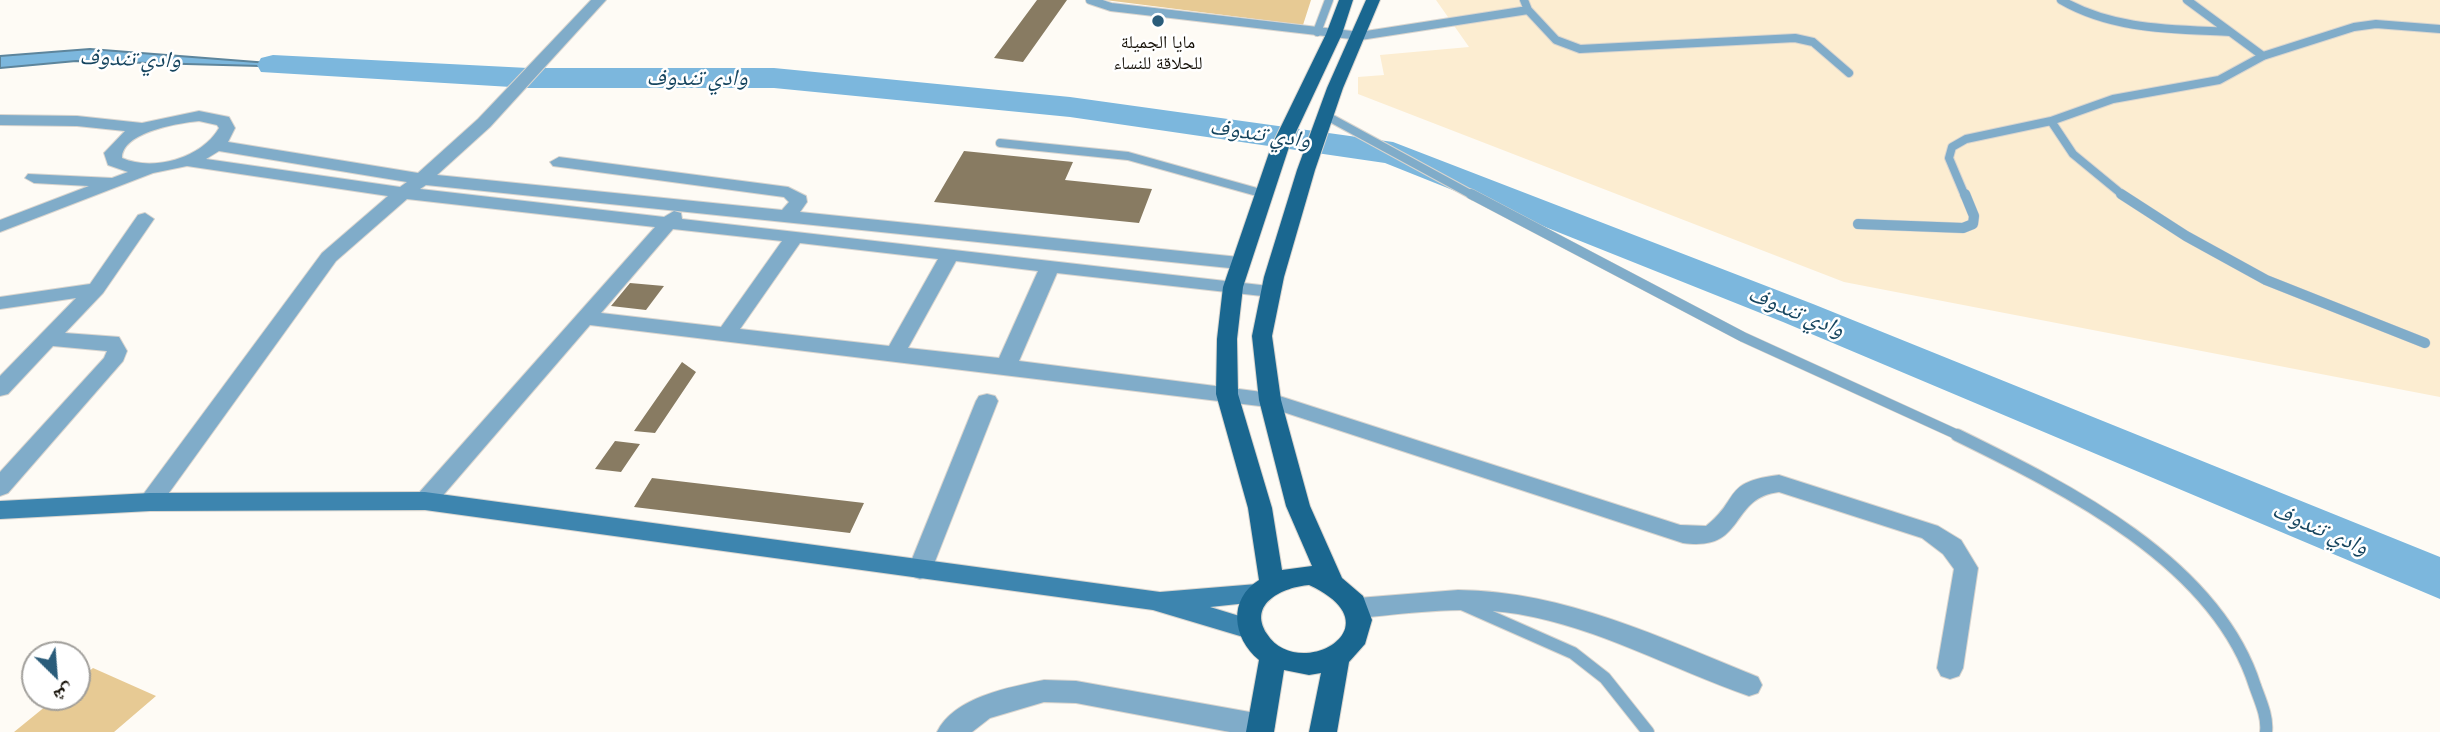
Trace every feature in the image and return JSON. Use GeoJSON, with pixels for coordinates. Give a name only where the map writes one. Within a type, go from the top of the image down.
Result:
{"type":"FeatureCollection","features":[{"type":"Feature","properties":{"kind":"main road"},"geometry":{"type":"LineString","coordinates":[[1153,600],[1264,588],[1291,576],[1311,575],[1331,581],[1348,592],[1358,608],[1360,626],[1353,644],[1337,657],[1317,664],[1294,663],[1273,656],[1258,644],[1250,629],[1249,611],[1264,588],[1260,508],[1227,394],[1227,339],[1233,287],[1239,263],[1280,147],[1326,33],[1346,0]]}},
{"type":"Feature","properties":{"kind":"main road"},"geometry":{"type":"LineString","coordinates":[[1331,581],[1298,506],[1270,400],[1262,337],[1271,292],[1325,115],[1373,0]]}},
{"type":"Feature","properties":{"kind":"main road"},"geometry":{"type":"LineString","coordinates":[[0,510],[150,502],[425,501],[1153,600],[1250,629]]}},
{"type":"Feature","properties":{"kind":"main road"},"geometry":{"type":"LineString","coordinates":[[1260,729],[1273,656]]}},
{"type":"Feature","properties":{"kind":"main road"},"geometry":{"type":"LineString","coordinates":[[1323,732],[1337,657]]}},
{"type":"Feature","properties":{"kind":"street"},"geometry":{"type":"LineString","coordinates":[[150,502],[330,257],[370,218],[422,179],[542,64],[599,0]]}},
{"type":"Feature","properties":{"kind":"street"},"geometry":{"type":"LineString","coordinates":[[0,226],[151,169],[185,161],[216,145],[227,128],[223,121],[213,117],[181,117],[145,128],[119,145],[113,153],[114,160],[134,169],[151,169]]}},
{"type":"Feature","properties":{"kind":"street"},"geometry":{"type":"LineString","coordinates":[[0,120],[77,121],[145,128]]}},
{"type":"Feature","properties":{"kind":"street"},"geometry":{"type":"LineString","coordinates":[[216,145],[422,179],[676,215],[794,238],[1271,292]]}},
{"type":"Feature","properties":{"kind":"street"},"geometry":{"type":"LineString","coordinates":[[185,161],[404,194],[676,215],[786,218],[1239,263]]}},
{"type":"Feature","properties":{"kind":"street"},"geometry":{"type":"LineString","coordinates":[[559,162],[788,192],[797,196],[798,202],[786,218]]}},
{"type":"Feature","properties":{"kind":"street"},"geometry":{"type":"LineString","coordinates":[[34,178],[116,182]]}},
{"type":"Feature","properties":{"kind":"street"},"geometry":{"type":"LineString","coordinates":[[425,501],[676,215]]}},
{"type":"Feature","properties":{"kind":"street"},"geometry":{"type":"LineString","coordinates":[[0,389],[96,289],[145,219]]}},
{"type":"Feature","properties":{"kind":"street"},"geometry":{"type":"LineString","coordinates":[[726,334],[794,238]]}},
{"type":"Feature","properties":{"kind":"street"},"geometry":{"type":"LineString","coordinates":[[895,353],[949,256]]}},
{"type":"Feature","properties":{"kind":"street"},"geometry":{"type":"LineString","coordinates":[[1006,366],[1049,268]]}},
{"type":"Feature","properties":{"kind":"street"},"geometry":{"type":"LineString","coordinates":[[0,303],[96,289]]}},
{"type":"Feature","properties":{"kind":"street"},"geometry":{"type":"LineString","coordinates":[[585,318],[1006,366],[1270,400],[1680,534],[1704,536],[1722,527],[1745,489],[1760,483],[1779,483],[1930,532],[1952,547],[1966,568],[1951,668]]}},
{"type":"Feature","properties":{"kind":"street"},"geometry":{"type":"LineString","coordinates":[[0,487],[113,361],[117,351],[111,342],[48,339]]}},
{"type":"Feature","properties":{"kind":"street"},"geometry":{"type":"LineString","coordinates":[[920,569],[987,401]]}},
{"type":"Feature","properties":{"kind":"street"},"geometry":{"type":"LineString","coordinates":[[1358,608],[1457,601],[1517,604],[1570,616],[1749,685]]}},
{"type":"Feature","properties":{"kind":"street"},"geometry":{"type":"LineString","coordinates":[[951,732],[980,710],[1012,698],[1044,691],[1076,692],[1260,729]]}},
{"type":"Feature","properties":{"kind":"lane"},"geometry":{"type":"LineString","coordinates":[[1090,0],[1111,7],[1360,36],[1528,10]]}},
{"type":"Feature","properties":{"kind":"lane"},"geometry":{"type":"LineString","coordinates":[[1326,33],[1329,0]]}},
{"type":"Feature","properties":{"kind":"lane"},"geometry":{"type":"LineString","coordinates":[[1524,0],[1528,10],[1548,35],[1565,47],[1580,49],[1795,38],[1813,42],[1849,73]]}},
{"type":"Feature","properties":{"kind":"lane"},"geometry":{"type":"LineString","coordinates":[[2061,0],[2074,10],[2096,18],[2230,32]]}},
{"type":"Feature","properties":{"kind":"lane"},"geometry":{"type":"LineString","coordinates":[[2187,0],[2263,56]]}},
{"type":"Feature","properties":{"kind":"lane"},"geometry":{"type":"LineString","coordinates":[[1858,224],[1963,228],[1973,224],[1974,216],[1950,158],[1952,147],[1966,139],[2051,121],[2113,99],[2198,86],[2219,80],[2263,56],[2354,27],[2376,24],[2440,29]]}},
{"type":"Feature","properties":{"kind":"lane"},"geometry":{"type":"LineString","coordinates":[[1325,115],[1640,286],[1744,338],[1953,433],[2074,498],[2152,550],[2196,590],[2243,655],[2267,724],[2266,732]]}},
{"type":"Feature","properties":{"kind":"lane"},"geometry":{"type":"LineString","coordinates":[[2051,121],[2073,154],[2111,188],[2186,236],[2266,280],[2425,343]]}},
{"type":"Feature","properties":{"kind":"lane"},"geometry":{"type":"LineString","coordinates":[[1000,143],[1128,156],[1264,194]]}},
{"type":"Feature","properties":{"kind":"lane"},"geometry":{"type":"LineString","coordinates":[[1457,601],[1484,616],[1573,653],[1605,678],[1648,732]]}},
{"type":"Feature","properties":{"kind":"shaded area"},"geometry":{"type":"Polygon","coordinates":[[[1105,0],[1311,0],[1303,25],[1105,0]]]}},
{"type":"Feature","properties":{"kind":"shaded area"},"geometry":{"type":"Polygon","coordinates":[[[1436,0],[2440,0],[2440,397],[1844,282],[1358,94],[1358,77],[1384,75],[1380,55],[1469,47],[1436,0]]]}},
{"type":"Feature","properties":{"kind":"shaded area"},"geometry":{"type":"Polygon","coordinates":[[[93,668],[156,696],[114,732],[14,732],[40,711],[91,711],[93,668]]]}},
{"type":"Feature","properties":{"kind":"water"},"geometry":{"type":"Polygon","coordinates":[[[90,49],[333,68],[76,61],[0,68],[0,56],[90,49]]]}},
{"type":"Feature","properties":{"kind":"building"},"geometry":{"type":"Polygon","coordinates":[[[1037,0],[1067,0],[1023,62],[994,58],[1037,0]]]}},
{"type":"Feature","properties":{"kind":"building"},"geometry":{"type":"Polygon","coordinates":[[[964,151],[1073,162],[1065,180],[1152,189],[1139,223],[934,202],[964,151]]]}},
{"type":"Feature","properties":{"kind":"building"},"geometry":{"type":"Polygon","coordinates":[[[630,283],[664,286],[646,310],[611,306],[630,283]]]}},
{"type":"Feature","properties":{"kind":"building"},"geometry":{"type":"Polygon","coordinates":[[[682,362],[696,372],[655,433],[634,431],[682,362]]]}},
{"type":"Feature","properties":{"kind":"building"},"geometry":{"type":"Polygon","coordinates":[[[615,441],[640,444],[621,472],[595,469],[615,441]]]}},
{"type":"Feature","properties":{"kind":"building"},"geometry":{"type":"Polygon","coordinates":[[[652,478],[864,503],[850,533],[634,507],[652,478]]]}},
{"type":"Feature","properties":{"kind":"waterway","name":"وادي تندوف"},"geometry":{"type":"LineString","coordinates":[[273,65],[528,78],[774,78],[1070,107],[1393,153],[1798,313],[2440,579]]}},
{"type":"Feature","properties":{"kind":"place","name":"مايا الجميلة للحلاقة للنساء"},"geometry":{"type":"Point","coordinates":[1158,21]}}]}
